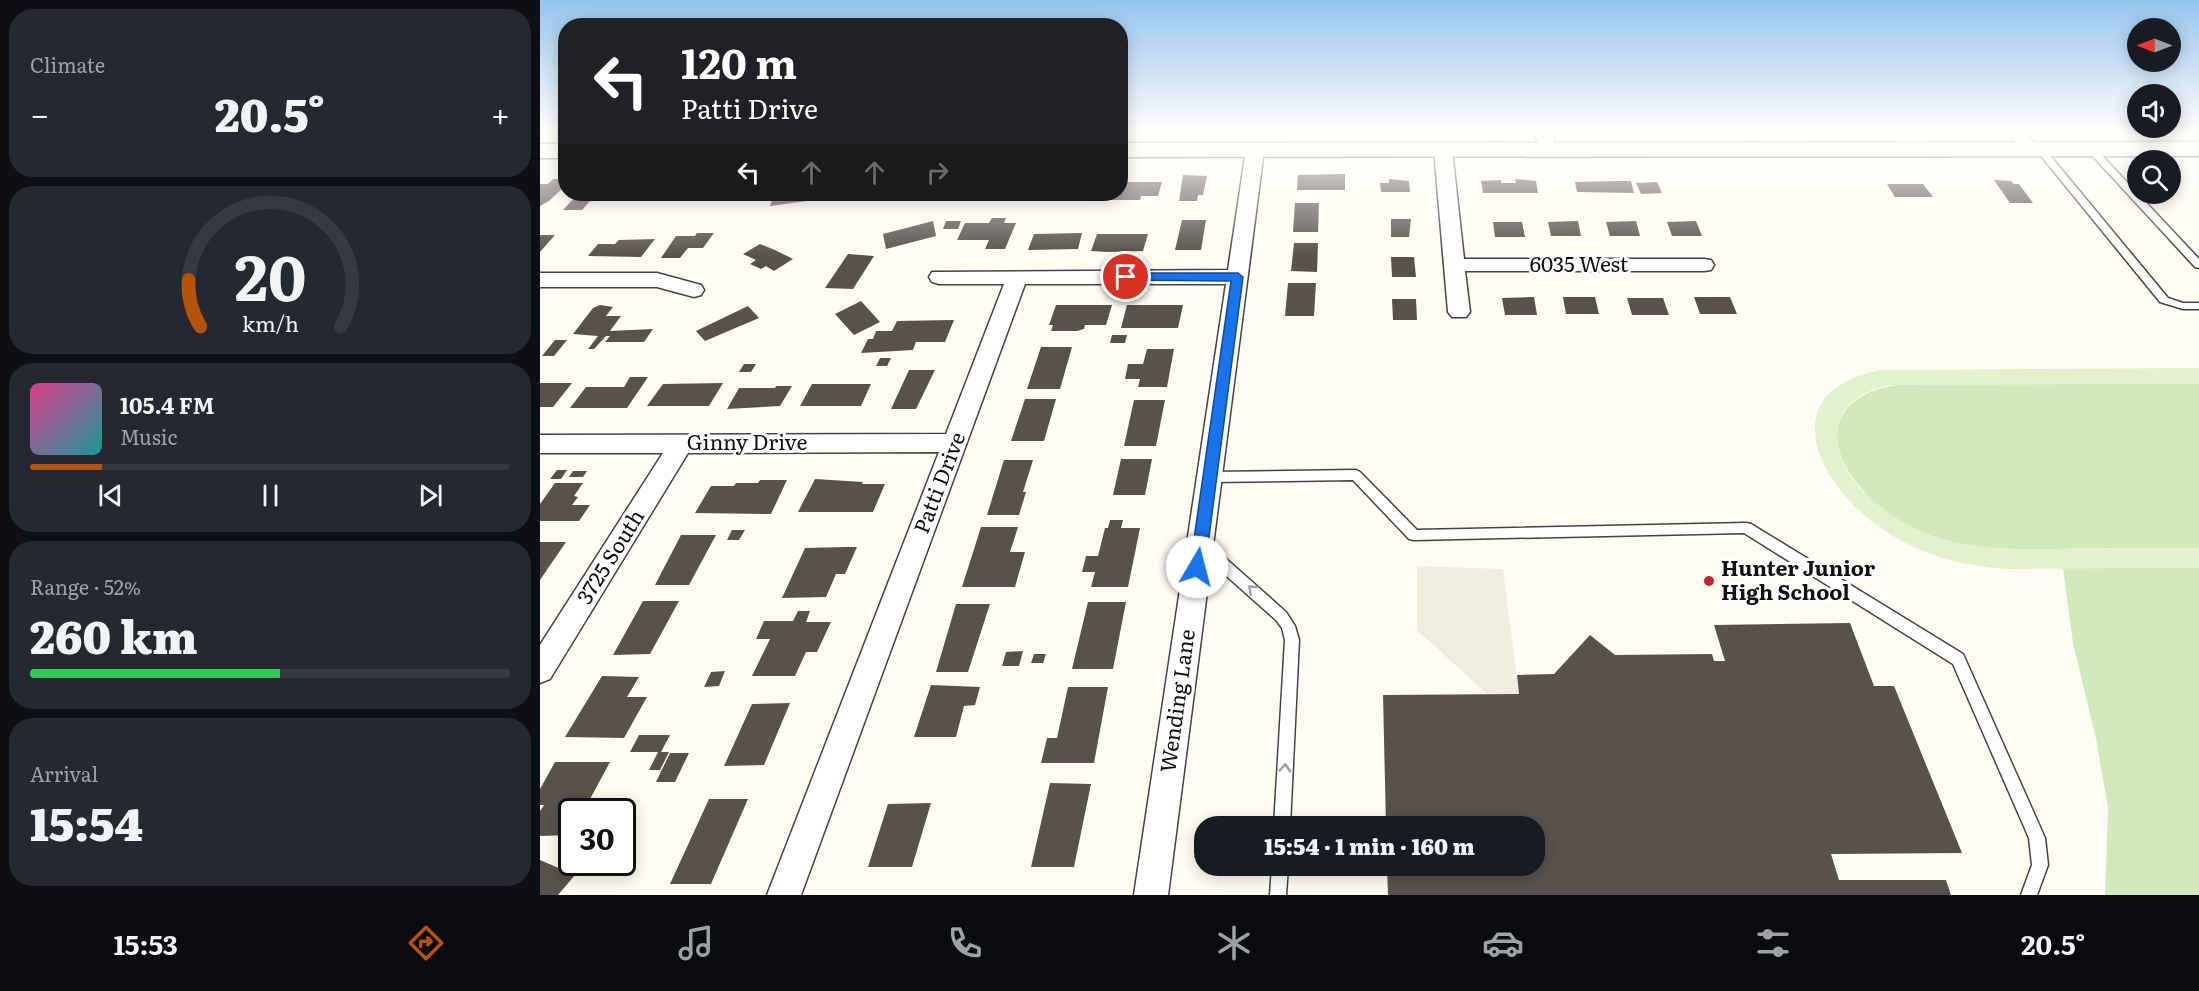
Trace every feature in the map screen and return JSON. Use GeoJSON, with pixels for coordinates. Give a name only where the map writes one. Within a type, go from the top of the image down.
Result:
{"type":"FeatureCollection","features":[{"type":"Feature","properties":{"kind":"street","name":"Wending Lane"},"geometry":{"type":"LineString","coordinates":[[1151,895],[1252,173]]}},
{"type":"Feature","properties":{"kind":"street"},"geometry":{"type":"LineString","coordinates":[[1445,173],[1459,312]]}},
{"type":"Feature","properties":{"kind":"street","name":"6035 West"},"geometry":{"type":"LineString","coordinates":[[1454,265],[1704,265]]}},
{"type":"Feature","properties":{"kind":"street"},"geometry":{"type":"LineString","coordinates":[[939,277],[1238,277]]}},
{"type":"Feature","properties":{"kind":"street","name":"Patti Drive"},"geometry":{"type":"LineString","coordinates":[[784,895],[1017,277]]}},
{"type":"Feature","properties":{"kind":"street"},"geometry":{"type":"LineString","coordinates":[[540,280],[657,280],[694,290]]}},
{"type":"Feature","properties":{"kind":"street","name":"3725 South"},"geometry":{"type":"LineString","coordinates":[[540,670],[682,443]]}},
{"type":"Feature","properties":{"kind":"street","name":"Ginny Drive"},"geometry":{"type":"LineString","coordinates":[[540,444],[955,443]]}},
{"type":"Feature","properties":{"kind":"lane"},"geometry":{"type":"LineString","coordinates":[[2056,173],[2164,300],[2183,306],[2199,306]]}},
{"type":"Feature","properties":{"kind":"lane"},"geometry":{"type":"LineString","coordinates":[[2113,173],[2199,265]]}},
{"type":"Feature","properties":{"kind":"lane"},"geometry":{"type":"LineString","coordinates":[[1210,477],[1356,475],[1414,535],[1746,528],[1958,658],[2037,838],[2040,865],[2029,895]]}},
{"type":"Feature","properties":{"kind":"lane"},"geometry":{"type":"LineString","coordinates":[[1200,543],[1281,616],[1288,626],[1292,640],[1283,816]]}},
{"type":"Feature","properties":{"kind":"lane"},"geometry":{"type":"LineString","coordinates":[[1278,895],[1279,876]]}},
{"type":"Feature","properties":{"kind":"green space"},"geometry":{"type":"Polygon","coordinates":[[[2199,368],[2199,384],[1889,385],[1862,395],[1847,407],[1838,424],[1837,442],[1850,474],[1866,494],[1889,513],[1937,537],[1962,544],[2014,549],[2199,548],[2199,568],[2006,569],[1975,565],[1930,554],[1888,533],[1864,515],[1843,493],[1826,469],[1817,444],[1815,420],[1825,399],[1846,382],[1881,370],[2199,368]]]}},
{"type":"Feature","properties":{"kind":"green space"},"geometry":{"type":"Polygon","coordinates":[[[1905,384],[2199,384],[2199,548],[1991,549],[1966,546],[1941,539],[1903,523],[1870,498],[1847,469],[1839,450],[1837,433],[1841,418],[1863,395],[1882,388],[1905,384]]]}},
{"type":"Feature","properties":{"kind":"green space"},"geometry":{"type":"Polygon","coordinates":[[[2063,568],[2199,568],[2199,895],[2105,895],[2108,808],[2096,739],[2073,643],[2063,568]]]}},
{"type":"Feature","properties":{"kind":"shaded area"},"geometry":{"type":"Polygon","coordinates":[[[1417,566],[1503,569],[1519,694],[1487,694],[1417,630],[1417,566]]]}},
{"type":"Feature","properties":{"kind":"building"},"geometry":{"type":"Polygon","coordinates":[[[1345,174],[1345,190],[1297,190],[1298,175],[1345,174]]]}},
{"type":"Feature","properties":{"kind":"building"},"geometry":{"type":"Polygon","coordinates":[[[1183,175],[1207,176],[1203,195],[1198,195],[1197,201],[1179,201],[1183,175]]]}},
{"type":"Feature","properties":{"kind":"building"},"geometry":{"type":"Polygon","coordinates":[[[553,179],[558,179],[558,193],[540,206],[540,184],[548,184],[553,179]]]}},
{"type":"Feature","properties":{"kind":"building"},"geometry":{"type":"Polygon","coordinates":[[[1389,179],[1409,181],[1410,192],[1381,192],[1380,183],[1389,183],[1389,179]]]}},
{"type":"Feature","properties":{"kind":"building"},"geometry":{"type":"Polygon","coordinates":[[[1515,179],[1536,181],[1538,193],[1483,193],[1481,181],[1501,180],[1501,183],[1516,183],[1515,179]]]}},
{"type":"Feature","properties":{"kind":"building"},"geometry":{"type":"Polygon","coordinates":[[[1994,180],[2019,184],[2033,203],[2010,203],[1994,180]]]}},
{"type":"Feature","properties":{"kind":"building"},"geometry":{"type":"Polygon","coordinates":[[[1631,181],[1634,193],[1577,192],[1575,182],[1631,181]]]}},
{"type":"Feature","properties":{"kind":"building"},"geometry":{"type":"Polygon","coordinates":[[[1128,182],[1162,182],[1158,196],[1141,196],[1140,200],[1128,200],[1128,182]]]}},
{"type":"Feature","properties":{"kind":"building"},"geometry":{"type":"Polygon","coordinates":[[[1657,182],[1662,193],[1641,194],[1636,183],[1657,182]]]}},
{"type":"Feature","properties":{"kind":"building"},"geometry":{"type":"Polygon","coordinates":[[[1887,184],[1923,184],[1933,197],[1895,197],[1887,184]]]}},
{"type":"Feature","properties":{"kind":"building"},"geometry":{"type":"Polygon","coordinates":[[[571,201],[590,201],[582,210],[563,210],[571,201]]]}},
{"type":"Feature","properties":{"kind":"building"},"geometry":{"type":"Polygon","coordinates":[[[772,201],[807,201],[770,206],[772,201]]]}},
{"type":"Feature","properties":{"kind":"building"},"geometry":{"type":"Polygon","coordinates":[[[1295,203],[1319,203],[1318,232],[1293,232],[1295,203]]]}},
{"type":"Feature","properties":{"kind":"building"},"geometry":{"type":"Polygon","coordinates":[[[992,218],[1006,218],[1004,223],[1016,223],[1005,249],[985,249],[989,240],[957,240],[965,223],[989,223],[992,218]]]}},
{"type":"Feature","properties":{"kind":"building"},"geometry":{"type":"Polygon","coordinates":[[[1391,219],[1411,219],[1409,237],[1391,237],[1391,219]]]}},
{"type":"Feature","properties":{"kind":"building"},"geometry":{"type":"Polygon","coordinates":[[[1182,220],[1206,220],[1201,250],[1175,250],[1182,220]]]}},
{"type":"Feature","properties":{"kind":"building"},"geometry":{"type":"Polygon","coordinates":[[[933,221],[936,236],[886,249],[883,234],[933,221]]]}},
{"type":"Feature","properties":{"kind":"building"},"geometry":{"type":"Polygon","coordinates":[[[946,221],[961,221],[958,229],[943,229],[946,221]]]}},
{"type":"Feature","properties":{"kind":"building"},"geometry":{"type":"Polygon","coordinates":[[[1578,221],[1581,236],[1551,236],[1548,222],[1578,221]]]}},
{"type":"Feature","properties":{"kind":"building"},"geometry":{"type":"Polygon","coordinates":[[[1636,221],[1640,236],[1610,236],[1606,222],[1636,221]]]}},
{"type":"Feature","properties":{"kind":"building"},"geometry":{"type":"Polygon","coordinates":[[[1696,221],[1702,236],[1672,236],[1667,222],[1696,221]]]}},
{"type":"Feature","properties":{"kind":"building"},"geometry":{"type":"Polygon","coordinates":[[[1493,222],[1522,222],[1525,237],[1495,237],[1493,222]]]}},
{"type":"Feature","properties":{"kind":"building"},"geometry":{"type":"Polygon","coordinates":[[[697,233],[714,233],[703,248],[688,248],[680,258],[661,258],[676,236],[695,236],[697,233]]]}},
{"type":"Feature","properties":{"kind":"building"},"geometry":{"type":"Polygon","coordinates":[[[1082,233],[1078,249],[1028,250],[1034,234],[1082,233]]]}},
{"type":"Feature","properties":{"kind":"building"},"geometry":{"type":"Polygon","coordinates":[[[1097,234],[1148,234],[1143,251],[1091,251],[1097,234]]]}},
{"type":"Feature","properties":{"kind":"building"},"geometry":{"type":"Polygon","coordinates":[[[540,235],[555,235],[540,252],[540,235]]]}},
{"type":"Feature","properties":{"kind":"building"},"geometry":{"type":"Polygon","coordinates":[[[655,239],[641,257],[588,256],[598,244],[615,244],[619,240],[655,239]]]}},
{"type":"Feature","properties":{"kind":"building"},"geometry":{"type":"Polygon","coordinates":[[[1294,243],[1318,243],[1317,272],[1291,271],[1294,243]]]}},
{"type":"Feature","properties":{"kind":"building"},"geometry":{"type":"Polygon","coordinates":[[[760,244],[793,259],[774,271],[766,266],[761,269],[750,264],[756,260],[743,254],[760,244]]]}},
{"type":"Feature","properties":{"kind":"building"},"geometry":{"type":"Polygon","coordinates":[[[848,254],[874,256],[853,289],[825,288],[848,254]]]}},
{"type":"Feature","properties":{"kind":"building"},"geometry":{"type":"Polygon","coordinates":[[[1391,257],[1414,257],[1416,277],[1392,277],[1391,257]]]}},
{"type":"Feature","properties":{"kind":"building"},"geometry":{"type":"Polygon","coordinates":[[[1288,283],[1316,283],[1314,316],[1285,316],[1288,283]]]}},
{"type":"Feature","properties":{"kind":"building"},"geometry":{"type":"Polygon","coordinates":[[[1534,297],[1537,315],[1505,315],[1502,298],[1534,297]]]}},
{"type":"Feature","properties":{"kind":"building"},"geometry":{"type":"Polygon","coordinates":[[[1563,297],[1595,297],[1599,314],[1566,314],[1563,297]]]}},
{"type":"Feature","properties":{"kind":"building"},"geometry":{"type":"Polygon","coordinates":[[[1694,297],[1730,297],[1737,314],[1700,314],[1694,297]]]}},
{"type":"Feature","properties":{"kind":"building"},"geometry":{"type":"Polygon","coordinates":[[[1627,298],[1663,298],[1669,315],[1632,315],[1627,298]]]}},
{"type":"Feature","properties":{"kind":"building"},"geometry":{"type":"Polygon","coordinates":[[[1392,299],[1416,299],[1417,320],[1393,320],[1392,299]]]}},
{"type":"Feature","properties":{"kind":"building"},"geometry":{"type":"Polygon","coordinates":[[[861,301],[880,322],[854,335],[835,314],[861,301]]]}},
{"type":"Feature","properties":{"kind":"building"},"geometry":{"type":"Polygon","coordinates":[[[600,305],[613,307],[606,316],[621,316],[610,331],[653,329],[644,342],[605,342],[610,336],[606,336],[594,349],[588,349],[598,336],[573,334],[593,308],[600,305]]]}},
{"type":"Feature","properties":{"kind":"building"},"geometry":{"type":"Polygon","coordinates":[[[1056,305],[1112,305],[1106,325],[1085,325],[1084,329],[1077,331],[1051,331],[1053,325],[1049,325],[1056,305]]]}},
{"type":"Feature","properties":{"kind":"building"},"geometry":{"type":"Polygon","coordinates":[[[1127,305],[1183,305],[1178,328],[1121,328],[1127,305]]]}},
{"type":"Feature","properties":{"kind":"building"},"geometry":{"type":"Polygon","coordinates":[[[748,306],[759,318],[705,341],[696,331],[748,306]]]}},
{"type":"Feature","properties":{"kind":"building"},"geometry":{"type":"Polygon","coordinates":[[[954,320],[945,342],[916,342],[913,350],[861,353],[868,339],[873,339],[876,331],[892,331],[897,321],[954,320]]]}},
{"type":"Feature","properties":{"kind":"building"},"geometry":{"type":"Polygon","coordinates":[[[1112,335],[1127,335],[1125,343],[1110,343],[1112,335]]]}},
{"type":"Feature","properties":{"kind":"building"},"geometry":{"type":"Polygon","coordinates":[[[555,340],[567,340],[554,356],[542,356],[555,340]]]}},
{"type":"Feature","properties":{"kind":"building"},"geometry":{"type":"Polygon","coordinates":[[[1041,347],[1072,347],[1060,389],[1027,389],[1041,347]]]}},
{"type":"Feature","properties":{"kind":"building"},"geometry":{"type":"Polygon","coordinates":[[[1147,349],[1174,349],[1167,387],[1138,387],[1140,379],[1125,379],[1128,364],[1143,364],[1147,349]]]}},
{"type":"Feature","properties":{"kind":"building"},"geometry":{"type":"Polygon","coordinates":[[[880,358],[891,358],[887,366],[876,366],[880,358]]]}},
{"type":"Feature","properties":{"kind":"building"},"geometry":{"type":"Polygon","coordinates":[[[744,364],[756,364],[751,372],[739,372],[744,364]]]}},
{"type":"Feature","properties":{"kind":"building"},"geometry":{"type":"Polygon","coordinates":[[[909,370],[935,370],[916,409],[891,409],[909,370]]]}},
{"type":"Feature","properties":{"kind":"building"},"geometry":{"type":"Polygon","coordinates":[[[630,377],[648,377],[627,408],[570,408],[586,387],[624,387],[630,377]]]}},
{"type":"Feature","properties":{"kind":"building"},"geometry":{"type":"Polygon","coordinates":[[[540,383],[572,383],[553,407],[540,407],[540,383]]]}},
{"type":"Feature","properties":{"kind":"building"},"geometry":{"type":"Polygon","coordinates":[[[723,383],[709,406],[647,406],[663,384],[723,383]]]}},
{"type":"Feature","properties":{"kind":"building"},"geometry":{"type":"Polygon","coordinates":[[[812,384],[871,384],[861,406],[800,406],[812,384]]]}},
{"type":"Feature","properties":{"kind":"building"},"geometry":{"type":"Polygon","coordinates":[[[776,386],[792,386],[780,406],[727,409],[739,388],[775,388],[776,386]]]}},
{"type":"Feature","properties":{"kind":"building"},"geometry":{"type":"Polygon","coordinates":[[[1025,399],[1056,399],[1044,441],[1011,441],[1025,399]]]}},
{"type":"Feature","properties":{"kind":"building"},"geometry":{"type":"Polygon","coordinates":[[[1134,400],[1165,400],[1156,446],[1124,446],[1134,400]]]}},
{"type":"Feature","properties":{"kind":"building"},"geometry":{"type":"Polygon","coordinates":[[[1121,459],[1152,459],[1145,495],[1113,495],[1121,459]]]}},
{"type":"Feature","properties":{"kind":"building"},"geometry":{"type":"Polygon","coordinates":[[[1004,460],[1033,460],[1019,515],[987,515],[1004,460]]]}},
{"type":"Feature","properties":{"kind":"building"},"geometry":{"type":"Polygon","coordinates":[[[557,470],[567,470],[561,479],[550,479],[557,470]]]}},
{"type":"Feature","properties":{"kind":"building"},"geometry":{"type":"Polygon","coordinates":[[[573,471],[587,471],[583,477],[569,477],[573,471]]]}},
{"type":"Feature","properties":{"kind":"building"},"geometry":{"type":"Polygon","coordinates":[[[815,479],[885,484],[873,512],[798,512],[815,479]]]}},
{"type":"Feature","properties":{"kind":"building"},"geometry":{"type":"Polygon","coordinates":[[[760,480],[787,480],[771,514],[695,513],[711,486],[734,486],[736,483],[758,483],[760,480]]]}},
{"type":"Feature","properties":{"kind":"building"},"geometry":{"type":"Polygon","coordinates":[[[555,483],[583,483],[574,496],[578,497],[572,505],[590,505],[579,521],[540,521],[540,504],[555,483]]]}},
{"type":"Feature","properties":{"kind":"building"},"geometry":{"type":"Polygon","coordinates":[[[1110,520],[1123,520],[1121,528],[1140,528],[1128,587],[1091,587],[1095,572],[1082,572],[1086,556],[1098,556],[1105,528],[1108,528],[1110,520]]]}},
{"type":"Feature","properties":{"kind":"building"},"geometry":{"type":"Polygon","coordinates":[[[981,527],[1018,527],[1010,552],[1025,552],[1015,587],[962,587],[981,527]]]}},
{"type":"Feature","properties":{"kind":"building"},"geometry":{"type":"Polygon","coordinates":[[[732,530],[745,530],[739,540],[727,540],[732,530]]]}},
{"type":"Feature","properties":{"kind":"building"},"geometry":{"type":"Polygon","coordinates":[[[681,535],[716,535],[689,585],[655,585],[681,535]]]}},
{"type":"Feature","properties":{"kind":"building"},"geometry":{"type":"Polygon","coordinates":[[[540,542],[566,542],[540,580],[540,542]]]}},
{"type":"Feature","properties":{"kind":"building"},"geometry":{"type":"Polygon","coordinates":[[[857,547],[845,574],[836,574],[826,597],[782,598],[805,548],[857,547]]]}},
{"type":"Feature","properties":{"kind":"building"},"geometry":{"type":"Polygon","coordinates":[[[643,601],[679,601],[650,654],[613,655],[643,601]]]}},
{"type":"Feature","properties":{"kind":"building"},"geometry":{"type":"Polygon","coordinates":[[[1088,602],[1126,602],[1113,669],[1072,669],[1088,602]]]}},
{"type":"Feature","properties":{"kind":"building"},"geometry":{"type":"Polygon","coordinates":[[[956,604],[990,604],[968,672],[936,672],[956,604]]]}},
{"type":"Feature","properties":{"kind":"building"},"geometry":{"type":"Polygon","coordinates":[[[798,611],[810,611],[806,622],[831,622],[817,652],[806,652],[795,676],[752,676],[770,639],[756,639],[764,621],[793,621],[798,611]]]}},
{"type":"Feature","properties":{"kind":"building"},"geometry":{"type":"Polygon","coordinates":[[[1850,623],[1874,686],[1894,686],[1962,853],[1831,854],[1839,880],[1946,880],[1951,895],[1388,895],[1387,876],[1545,876],[1545,816],[1386,816],[1383,695],[1519,694],[1517,675],[1554,674],[1590,635],[1615,655],[1712,654],[1714,661],[1725,661],[1714,625],[1850,623]]]}},
{"type":"Feature","properties":{"kind":"building"},"geometry":{"type":"Polygon","coordinates":[[[1023,651],[1019,666],[1002,666],[1006,652],[1023,651]]]}},
{"type":"Feature","properties":{"kind":"building"},"geometry":{"type":"Polygon","coordinates":[[[1034,654],[1046,654],[1043,663],[1031,663],[1034,654]]]}},
{"type":"Feature","properties":{"kind":"building"},"geometry":{"type":"Polygon","coordinates":[[[725,671],[719,686],[704,687],[711,672],[725,671]]]}},
{"type":"Feature","properties":{"kind":"building"},"geometry":{"type":"Polygon","coordinates":[[[602,676],[639,677],[627,697],[647,697],[624,738],[565,737],[602,676]]]}},
{"type":"Feature","properties":{"kind":"building"},"geometry":{"type":"Polygon","coordinates":[[[931,685],[980,687],[975,705],[964,706],[956,737],[914,737],[931,685]]]}},
{"type":"Feature","properties":{"kind":"building"},"geometry":{"type":"Polygon","coordinates":[[[1068,687],[1108,687],[1094,763],[1041,763],[1047,738],[1057,738],[1068,687]]]}},
{"type":"Feature","properties":{"kind":"building"},"geometry":{"type":"Polygon","coordinates":[[[790,703],[764,765],[724,766],[752,704],[790,703]]]}},
{"type":"Feature","properties":{"kind":"building"},"geometry":{"type":"Polygon","coordinates":[[[639,735],[670,735],[661,752],[669,752],[660,770],[649,770],[658,752],[630,752],[639,735]]]}},
{"type":"Feature","properties":{"kind":"building"},"geometry":{"type":"Polygon","coordinates":[[[670,753],[689,753],[675,782],[656,782],[670,753]]]}},
{"type":"Feature","properties":{"kind":"building"},"geometry":{"type":"Polygon","coordinates":[[[555,762],[610,762],[591,798],[558,798],[558,835],[540,836],[540,811],[544,805],[540,805],[540,789],[555,762]]]}},
{"type":"Feature","properties":{"kind":"building"},"geometry":{"type":"Polygon","coordinates":[[[1050,783],[1091,784],[1074,867],[1031,867],[1050,783]]]}},
{"type":"Feature","properties":{"kind":"building"},"geometry":{"type":"Polygon","coordinates":[[[709,799],[748,799],[711,884],[670,884],[709,799]]]}},
{"type":"Feature","properties":{"kind":"building"},"geometry":{"type":"Polygon","coordinates":[[[931,803],[912,867],[868,867],[888,804],[931,803]]]}},
{"type":"Feature","properties":{"kind":"building"},"geometry":{"type":"Polygon","coordinates":[[[540,860],[558,868],[558,876],[574,876],[558,895],[540,895],[540,860]]]}},
{"type":"Feature","properties":{"kind":"place","name":"Hunter Junior High School"},"geometry":{"type":"Point","coordinates":[1709,581]}},
{"type":"Feature","properties":{"kind":"route"},"geometry":{"type":"LineString","coordinates":[[1126,277],[1238,277],[1197,567]]}}]}
